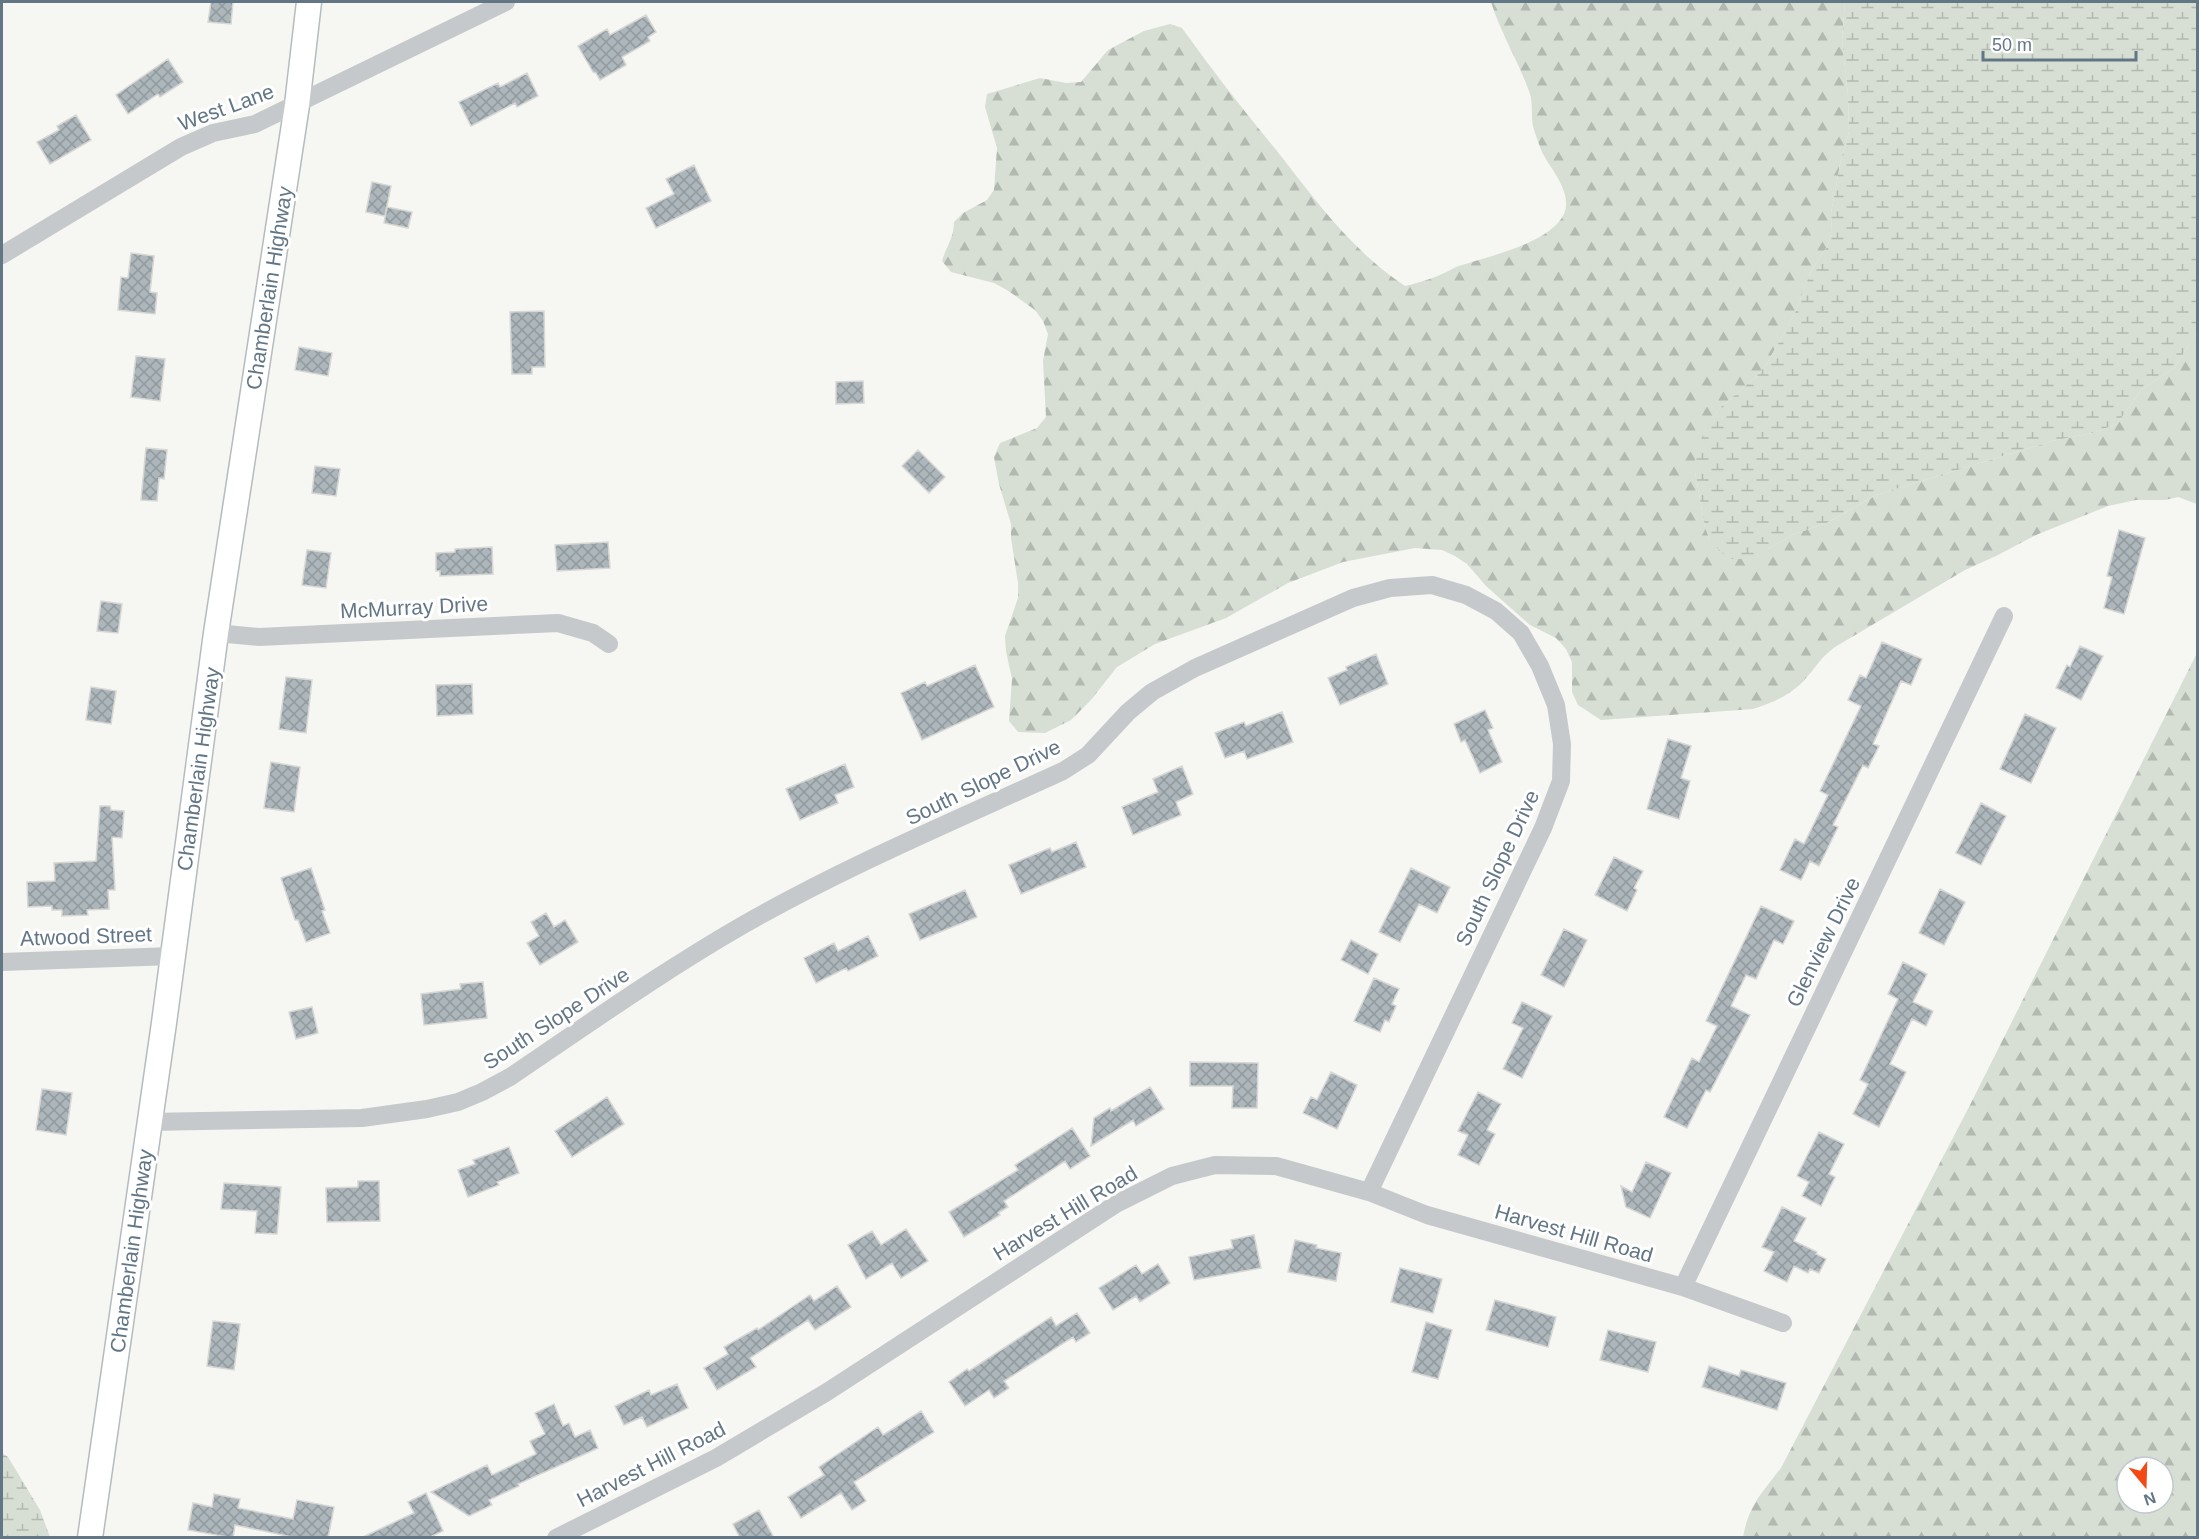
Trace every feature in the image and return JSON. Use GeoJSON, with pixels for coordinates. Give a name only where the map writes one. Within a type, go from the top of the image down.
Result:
{"type":"FeatureCollection","features":[{"type":"Feature","properties":{"kind":"main road","name":"Chamberlain Highway"},"geometry":{"type":"LineString","coordinates":[[90,1538],[216,633],[297,105],[309,2]]}},
{"type":"Feature","properties":{"kind":"street","name":"West Lane"},"geometry":{"type":"LineString","coordinates":[[2,255],[181,147],[213,133],[255,124],[506,2]]}},
{"type":"Feature","properties":{"kind":"street","name":"South Slope Drive"},"geometry":{"type":"LineString","coordinates":[[149,1122],[362,1118],[427,1109],[458,1102],[482,1092],[510,1077],[691,957],[744,925],[817,886],[1064,771],[1088,755],[1128,712],[1152,692],[1195,668],[1353,598],[1390,588],[1432,585],[1466,595],[1496,611],[1521,633],[1540,666],[1556,705],[1562,744],[1561,781],[1543,828],[1369,1192]]}},
{"type":"Feature","properties":{"kind":"street","name":"Glenview Drive"},"geometry":{"type":"LineString","coordinates":[[1683,1287],[2004,616]]}},
{"type":"Feature","properties":{"kind":"street","name":"McMurray Drive"},"geometry":{"type":"LineString","coordinates":[[216,633],[259,637],[558,623],[593,633],[609,644]]}},
{"type":"Feature","properties":{"kind":"street","name":"Atwood Street"},"geometry":{"type":"LineString","coordinates":[[2,962],[172,956]]}},
{"type":"Feature","properties":{"kind":"street","name":"Harvest Hill Road"},"geometry":{"type":"LineString","coordinates":[[556,1538],[716,1458],[827,1392],[1116,1204],[1172,1176],[1215,1165],[1276,1166],[1369,1192],[1427,1215],[1683,1287],[1783,1323]]}},
{"type":"Feature","properties":{"kind":"green space"},"geometry":{"type":"Polygon","coordinates":[[[1491,2],[1845,2],[1842,40],[1848,95],[1849,132],[1841,159],[1831,213],[1832,235],[1811,271],[1795,313],[1766,365],[1713,417],[1695,472],[1705,527],[1710,540],[1768,549],[1792,535],[1829,522],[1876,495],[2052,441],[2092,433],[2117,424],[2141,390],[2175,367],[2197,332],[2197,504],[2178,497],[2165,500],[2136,500],[2108,506],[2036,535],[1965,570],[1835,647],[1795,689],[1775,701],[1753,709],[1601,720],[1578,705],[1572,692],[1572,662],[1566,649],[1556,638],[1530,625],[1486,586],[1467,564],[1455,556],[1442,550],[1415,548],[1343,562],[1288,583],[1226,618],[1155,644],[1117,667],[1090,701],[1071,720],[1045,733],[1018,732],[1009,721],[1012,679],[1005,636],[1018,598],[1018,583],[1011,524],[994,457],[1000,443],[1037,428],[1046,417],[1043,361],[1048,334],[1035,310],[1007,290],[994,283],[951,272],[942,261],[951,238],[954,222],[963,213],[987,200],[994,190],[997,148],[985,107],[987,94],[1040,78],[1066,83],[1081,82],[1108,50],[1144,31],[1170,24],[1182,28],[1240,106],[1336,224],[1368,257],[1405,286],[1516,248],[1545,234],[1557,224],[1564,214],[1566,198],[1563,189],[1542,152],[1533,126],[1530,94],[1491,2]]]}},
{"type":"Feature","properties":{"kind":"green space"},"geometry":{"type":"Polygon","coordinates":[[[1845,2],[2197,2],[2197,332],[2175,367],[2141,390],[2117,424],[2092,433],[2052,441],[1876,495],[1829,522],[1792,535],[1768,549],[1742,559],[1728,559],[1710,540],[1705,527],[1695,472],[1695,458],[1699,443],[1713,417],[1766,365],[1795,313],[1811,271],[1832,235],[1831,213],[1841,159],[1849,132],[1848,95],[1842,40],[1845,2]]]}},
{"type":"Feature","properties":{"kind":"green space"},"geometry":{"type":"Polygon","coordinates":[[[2197,653],[2197,1537],[1743,1537],[1753,1508],[1762,1492],[1781,1468],[1970,1105],[2197,653]]]}},
{"type":"Feature","properties":{"kind":"green space"},"geometry":{"type":"Polygon","coordinates":[[[2,1453],[8,1457],[40,1510],[50,1537],[2,1537],[2,1453]]]}},
{"type":"Feature","properties":{"kind":"building"},"geometry":{"type":"Polygon","coordinates":[[[211,2],[233,2],[231,24],[208,22],[211,2]]]}},
{"type":"Feature","properties":{"kind":"building"},"geometry":{"type":"Polygon","coordinates":[[[646,15],[656,32],[648,37],[650,41],[622,57],[626,65],[600,80],[578,46],[607,29],[610,35],[646,15]]]}},
{"type":"Feature","properties":{"kind":"building"},"geometry":{"type":"Polygon","coordinates":[[[168,59],[183,82],[160,97],[158,94],[128,114],[116,95],[168,59]]]}},
{"type":"Feature","properties":{"kind":"building"},"geometry":{"type":"Polygon","coordinates":[[[527,73],[538,96],[517,107],[515,103],[471,126],[459,102],[498,83],[500,87],[527,73]]]}},
{"type":"Feature","properties":{"kind":"building"},"geometry":{"type":"Polygon","coordinates":[[[76,115],[91,140],[50,164],[37,142],[59,130],[57,126],[76,115]]]}},
{"type":"Feature","properties":{"kind":"building"},"geometry":{"type":"Polygon","coordinates":[[[694,165],[711,201],[656,228],[646,208],[674,194],[666,179],[694,165]]]}},
{"type":"Feature","properties":{"kind":"building"},"geometry":{"type":"Polygon","coordinates":[[[372,182],[391,186],[385,216],[366,212],[372,182]]]}},
{"type":"Feature","properties":{"kind":"building"},"geometry":{"type":"Polygon","coordinates":[[[387,207],[412,212],[408,228],[384,223],[387,207]]]}},
{"type":"Feature","properties":{"kind":"building"},"geometry":{"type":"Polygon","coordinates":[[[131,253],[154,256],[150,292],[157,293],[155,314],[118,310],[121,277],[128,278],[131,253]]]}},
{"type":"Feature","properties":{"kind":"building"},"geometry":{"type":"Polygon","coordinates":[[[544,311],[545,367],[532,367],[532,374],[512,374],[510,312],[544,311]]]}},
{"type":"Feature","properties":{"kind":"building"},"geometry":{"type":"Polygon","coordinates":[[[299,347],[332,353],[328,376],[295,370],[299,347]]]}},
{"type":"Feature","properties":{"kind":"building"},"geometry":{"type":"Polygon","coordinates":[[[136,356],[165,359],[160,401],[131,397],[136,356]]]}},
{"type":"Feature","properties":{"kind":"building"},"geometry":{"type":"Polygon","coordinates":[[[863,381],[864,403],[836,404],[836,382],[863,381]]]}},
{"type":"Feature","properties":{"kind":"building"},"geometry":{"type":"Polygon","coordinates":[[[146,448],[167,450],[164,479],[159,478],[157,501],[141,500],[146,448]]]}},
{"type":"Feature","properties":{"kind":"building"},"geometry":{"type":"Polygon","coordinates":[[[918,450],[945,477],[929,493],[902,466],[918,450]]]}},
{"type":"Feature","properties":{"kind":"building"},"geometry":{"type":"Polygon","coordinates":[[[315,466],[340,469],[336,496],[312,493],[315,466]]]}},
{"type":"Feature","properties":{"kind":"building"},"geometry":{"type":"Polygon","coordinates":[[[2119,530],[2145,538],[2124,614],[2104,608],[2112,577],[2107,576],[2119,530]]]}},
{"type":"Feature","properties":{"kind":"building"},"geometry":{"type":"Polygon","coordinates":[[[608,542],[610,568],[557,571],[555,545],[608,542]]]}},
{"type":"Feature","properties":{"kind":"building"},"geometry":{"type":"Polygon","coordinates":[[[492,547],[493,574],[440,576],[440,571],[436,571],[436,553],[455,552],[455,549],[492,547]]]}},
{"type":"Feature","properties":{"kind":"building"},"geometry":{"type":"Polygon","coordinates":[[[307,550],[331,553],[326,588],[302,585],[307,550]]]}},
{"type":"Feature","properties":{"kind":"building"},"geometry":{"type":"Polygon","coordinates":[[[101,601],[122,604],[118,633],[97,631],[101,601]]]}},
{"type":"Feature","properties":{"kind":"building"},"geometry":{"type":"Polygon","coordinates":[[[1882,642],[1922,659],[1911,685],[1901,681],[1873,744],[1879,746],[1868,768],[1863,765],[1833,825],[1838,827],[1819,866],[1810,861],[1801,880],[1780,870],[1795,839],[1804,844],[1828,795],[1820,791],[1861,706],[1848,700],[1860,675],[1866,678],[1882,642]]]}},
{"type":"Feature","properties":{"kind":"building"},"geometry":{"type":"Polygon","coordinates":[[[2080,646],[2103,656],[2081,700],[2056,688],[2067,665],[2070,667],[2080,646]]]}},
{"type":"Feature","properties":{"kind":"building"},"geometry":{"type":"Polygon","coordinates":[[[1376,654],[1388,684],[1340,705],[1328,678],[1376,654]]]}},
{"type":"Feature","properties":{"kind":"building"},"geometry":{"type":"Polygon","coordinates":[[[975,665],[994,707],[922,740],[901,693],[925,682],[927,686],[975,665]]]}},
{"type":"Feature","properties":{"kind":"building"},"geometry":{"type":"Polygon","coordinates":[[[286,677],[312,680],[306,733],[279,729],[286,677]]]}},
{"type":"Feature","properties":{"kind":"building"},"geometry":{"type":"Polygon","coordinates":[[[472,684],[473,714],[437,716],[436,685],[472,684]]]}},
{"type":"Feature","properties":{"kind":"building"},"geometry":{"type":"Polygon","coordinates":[[[91,687],[116,691],[111,724],[86,720],[91,687]]]}},
{"type":"Feature","properties":{"kind":"building"},"geometry":{"type":"Polygon","coordinates":[[[1485,710],[1493,728],[1488,730],[1502,762],[1480,773],[1465,740],[1461,742],[1454,724],[1485,710]]]}},
{"type":"Feature","properties":{"kind":"building"},"geometry":{"type":"Polygon","coordinates":[[[1282,712],[1293,742],[1247,759],[1244,751],[1225,758],[1215,733],[1244,722],[1246,726],[1282,712]]]}},
{"type":"Feature","properties":{"kind":"building"},"geometry":{"type":"Polygon","coordinates":[[[2025,714],[2056,728],[2031,783],[2000,769],[2025,714]]]}},
{"type":"Feature","properties":{"kind":"building"},"geometry":{"type":"Polygon","coordinates":[[[1668,739],[1691,746],[1681,778],[1690,781],[1679,819],[1647,809],[1668,739]]]}},
{"type":"Feature","properties":{"kind":"building"},"geometry":{"type":"Polygon","coordinates":[[[271,762],[300,767],[294,812],[264,808],[271,762]]]}},
{"type":"Feature","properties":{"kind":"building"},"geometry":{"type":"Polygon","coordinates":[[[845,764],[854,787],[835,795],[838,803],[800,820],[786,789],[845,764]]]}},
{"type":"Feature","properties":{"kind":"building"},"geometry":{"type":"Polygon","coordinates":[[[1182,766],[1193,794],[1176,802],[1181,815],[1133,835],[1122,807],[1158,792],[1153,779],[1182,766]]]}},
{"type":"Feature","properties":{"kind":"building"},"geometry":{"type":"Polygon","coordinates":[[[1981,803],[2006,816],[1981,865],[1956,853],[1981,803]]]}},
{"type":"Feature","properties":{"kind":"building"},"geometry":{"type":"Polygon","coordinates":[[[100,806],[110,806],[111,810],[124,811],[122,838],[112,837],[115,890],[108,890],[109,909],[87,910],[88,915],[62,916],[62,910],[52,910],[52,906],[28,907],[27,882],[55,881],[54,863],[96,861],[100,806]]]}},
{"type":"Feature","properties":{"kind":"building"},"geometry":{"type":"Polygon","coordinates":[[[1076,842],[1086,867],[1021,894],[1009,865],[1050,848],[1052,852],[1076,842]]]}},
{"type":"Feature","properties":{"kind":"building"},"geometry":{"type":"Polygon","coordinates":[[[1614,857],[1643,871],[1634,888],[1637,890],[1627,911],[1595,895],[1614,857]]]}},
{"type":"Feature","properties":{"kind":"building"},"geometry":{"type":"Polygon","coordinates":[[[311,868],[330,933],[306,942],[298,920],[295,920],[281,878],[311,868]]]}},
{"type":"Feature","properties":{"kind":"building"},"geometry":{"type":"Polygon","coordinates":[[[1411,868],[1450,887],[1437,913],[1419,904],[1400,942],[1379,932],[1411,868]]]}},
{"type":"Feature","properties":{"kind":"building"},"geometry":{"type":"Polygon","coordinates":[[[1940,889],[1965,902],[1944,945],[1919,933],[1940,889]]]}},
{"type":"Feature","properties":{"kind":"building"},"geometry":{"type":"Polygon","coordinates":[[[965,890],[977,917],[920,940],[909,914],[965,890]]]}},
{"type":"Feature","properties":{"kind":"building"},"geometry":{"type":"Polygon","coordinates":[[[1761,906],[1794,921],[1783,944],[1774,940],[1756,979],[1746,975],[1731,1006],[1750,1015],[1710,1092],[1706,1090],[1687,1128],[1664,1117],[1692,1058],[1699,1062],[1717,1026],[1706,1021],[1761,906]]]}},
{"type":"Feature","properties":{"kind":"building"},"geometry":{"type":"Polygon","coordinates":[[[546,913],[554,927],[565,920],[578,942],[540,965],[527,943],[539,936],[531,922],[546,913]]]}},
{"type":"Feature","properties":{"kind":"building"},"geometry":{"type":"Polygon","coordinates":[[[1564,929],[1587,940],[1564,987],[1541,975],[1564,929]]]}},
{"type":"Feature","properties":{"kind":"building"},"geometry":{"type":"Polygon","coordinates":[[[868,936],[878,956],[816,983],[804,958],[834,943],[838,951],[868,936]]]}},
{"type":"Feature","properties":{"kind":"building"},"geometry":{"type":"Polygon","coordinates":[[[1351,940],[1378,954],[1368,974],[1341,960],[1351,940]]]}},
{"type":"Feature","properties":{"kind":"building"},"geometry":{"type":"Polygon","coordinates":[[[1903,962],[1927,974],[1913,1002],[1933,1011],[1926,1026],[1912,1019],[1890,1064],[1906,1072],[1879,1127],[1853,1114],[1868,1084],[1860,1080],[1898,999],[1888,994],[1903,962]]]}},
{"type":"Feature","properties":{"kind":"building"},"geometry":{"type":"Polygon","coordinates":[[[1374,978],[1399,989],[1392,1004],[1396,1006],[1389,1022],[1385,1020],[1380,1032],[1354,1021],[1374,978]]]}},
{"type":"Feature","properties":{"kind":"building"},"geometry":{"type":"Polygon","coordinates":[[[483,982],[487,1018],[424,1025],[421,994],[461,989],[460,984],[483,982]]]}},
{"type":"Feature","properties":{"kind":"building"},"geometry":{"type":"Polygon","coordinates":[[[1522,1002],[1552,1016],[1522,1078],[1503,1069],[1523,1028],[1512,1023],[1522,1002]]]}},
{"type":"Feature","properties":{"kind":"building"},"geometry":{"type":"Polygon","coordinates":[[[312,1007],[318,1033],[296,1039],[289,1012],[312,1007]]]}},
{"type":"Feature","properties":{"kind":"building"},"geometry":{"type":"Polygon","coordinates":[[[1190,1062],[1258,1063],[1257,1108],[1232,1108],[1233,1086],[1190,1086],[1190,1062]]]}},
{"type":"Feature","properties":{"kind":"building"},"geometry":{"type":"Polygon","coordinates":[[[1331,1072],[1357,1085],[1337,1129],[1303,1113],[1311,1097],[1317,1100],[1331,1072]]]}},
{"type":"Feature","properties":{"kind":"building"},"geometry":{"type":"Polygon","coordinates":[[[1150,1087],[1164,1109],[1136,1126],[1133,1120],[1091,1146],[1094,1118],[1110,1108],[1111,1111],[1150,1087]]]}},
{"type":"Feature","properties":{"kind":"building"},"geometry":{"type":"Polygon","coordinates":[[[42,1089],[72,1093],[66,1135],[36,1130],[42,1089]]]}},
{"type":"Feature","properties":{"kind":"building"},"geometry":{"type":"Polygon","coordinates":[[[1478,1092],[1501,1104],[1487,1130],[1495,1134],[1479,1165],[1458,1155],[1468,1135],[1458,1131],[1478,1092]]]}},
{"type":"Feature","properties":{"kind":"building"},"geometry":{"type":"Polygon","coordinates":[[[607,1097],[624,1124],[572,1157],[555,1131],[607,1097]]]}},
{"type":"Feature","properties":{"kind":"building"},"geometry":{"type":"Polygon","coordinates":[[[1072,1128],[1090,1156],[1070,1169],[1065,1161],[1004,1201],[1008,1207],[998,1213],[1000,1215],[964,1237],[949,1212],[1018,1170],[1015,1165],[1072,1128]]]}},
{"type":"Feature","properties":{"kind":"building"},"geometry":{"type":"Polygon","coordinates":[[[1819,1132],[1844,1144],[1829,1174],[1835,1177],[1821,1206],[1802,1196],[1809,1182],[1797,1176],[1819,1132]]]}},
{"type":"Feature","properties":{"kind":"building"},"geometry":{"type":"Polygon","coordinates":[[[509,1147],[519,1173],[497,1182],[499,1185],[468,1197],[458,1170],[475,1164],[473,1160],[509,1147]]]}},
{"type":"Feature","properties":{"kind":"building"},"geometry":{"type":"Polygon","coordinates":[[[1646,1162],[1671,1173],[1650,1218],[1626,1207],[1621,1186],[1632,1192],[1646,1162]]]}},
{"type":"Feature","properties":{"kind":"building"},"geometry":{"type":"Polygon","coordinates":[[[358,1181],[379,1181],[380,1221],[327,1222],[326,1188],[358,1187],[358,1181]]]}},
{"type":"Feature","properties":{"kind":"building"},"geometry":{"type":"Polygon","coordinates":[[[224,1183],[281,1187],[277,1234],[255,1233],[257,1211],[221,1209],[224,1183]]]}},
{"type":"Feature","properties":{"kind":"building"},"geometry":{"type":"Polygon","coordinates":[[[1782,1207],[1806,1218],[1794,1241],[1826,1259],[1819,1273],[1810,1269],[1808,1273],[1794,1266],[1787,1282],[1764,1271],[1774,1252],[1762,1247],[1782,1207]]]}},
{"type":"Feature","properties":{"kind":"building"},"geometry":{"type":"Polygon","coordinates":[[[906,1229],[928,1261],[901,1278],[892,1263],[866,1279],[848,1245],[872,1231],[881,1245],[906,1229]]]}},
{"type":"Feature","properties":{"kind":"building"},"geometry":{"type":"Polygon","coordinates":[[[1254,1235],[1261,1268],[1194,1280],[1189,1257],[1233,1248],[1231,1240],[1254,1235]]]}},
{"type":"Feature","properties":{"kind":"building"},"geometry":{"type":"Polygon","coordinates":[[[1295,1240],[1317,1245],[1316,1248],[1341,1253],[1336,1281],[1288,1272],[1295,1240]]]}},
{"type":"Feature","properties":{"kind":"building"},"geometry":{"type":"Polygon","coordinates":[[[1158,1264],[1170,1283],[1140,1302],[1136,1296],[1113,1310],[1099,1288],[1136,1265],[1142,1274],[1158,1264]]]}},
{"type":"Feature","properties":{"kind":"building"},"geometry":{"type":"Polygon","coordinates":[[[1400,1268],[1442,1279],[1433,1313],[1391,1302],[1400,1268]]]}},
{"type":"Feature","properties":{"kind":"building"},"geometry":{"type":"Polygon","coordinates":[[[837,1286],[851,1307],[815,1330],[808,1320],[750,1358],[756,1367],[717,1390],[704,1368],[728,1354],[724,1347],[757,1328],[758,1330],[810,1295],[814,1301],[837,1286]]]}},
{"type":"Feature","properties":{"kind":"building"},"geometry":{"type":"Polygon","coordinates":[[[1495,1300],[1556,1317],[1548,1347],[1486,1330],[1495,1300]]]}},
{"type":"Feature","properties":{"kind":"building"},"geometry":{"type":"Polygon","coordinates":[[[1077,1313],[1090,1333],[1076,1342],[1073,1337],[1004,1381],[1009,1388],[994,1398],[989,1390],[965,1406],[949,1382],[1051,1317],[1056,1326],[1077,1313]]]}},
{"type":"Feature","properties":{"kind":"building"},"geometry":{"type":"Polygon","coordinates":[[[213,1321],[240,1324],[234,1370],[207,1366],[213,1321]]]}},
{"type":"Feature","properties":{"kind":"building"},"geometry":{"type":"Polygon","coordinates":[[[1426,1322],[1452,1330],[1438,1379],[1412,1372],[1426,1322]]]}},
{"type":"Feature","properties":{"kind":"building"},"geometry":{"type":"Polygon","coordinates":[[[1608,1330],[1656,1342],[1648,1372],[1600,1360],[1608,1330]]]}},
{"type":"Feature","properties":{"kind":"building"},"geometry":{"type":"Polygon","coordinates":[[[1709,1366],[1739,1376],[1741,1370],[1786,1383],[1777,1410],[1702,1387],[1709,1366]]]}},
{"type":"Feature","properties":{"kind":"building"},"geometry":{"type":"Polygon","coordinates":[[[677,1384],[688,1408],[647,1427],[642,1417],[624,1425],[615,1406],[649,1390],[651,1395],[677,1384]]]}},
{"type":"Feature","properties":{"kind":"building"},"geometry":{"type":"Polygon","coordinates":[[[554,1404],[563,1426],[569,1423],[575,1437],[590,1430],[598,1448],[518,1484],[519,1486],[489,1500],[492,1505],[469,1516],[431,1492],[487,1465],[492,1475],[536,1454],[530,1441],[545,1434],[535,1413],[554,1404]]]}},
{"type":"Feature","properties":{"kind":"building"},"geometry":{"type":"Polygon","coordinates":[[[921,1411],[934,1432],[854,1482],[866,1501],[852,1510],[841,1493],[801,1518],[788,1497],[824,1475],[819,1467],[878,1427],[883,1435],[921,1411]]]}},
{"type":"Feature","properties":{"kind":"building"},"geometry":{"type":"Polygon","coordinates":[[[426,1493],[443,1531],[428,1538],[361,1538],[414,1513],[408,1502],[426,1493]]]}},
{"type":"Feature","properties":{"kind":"building"},"geometry":{"type":"Polygon","coordinates":[[[214,1494],[240,1499],[238,1508],[293,1519],[297,1500],[334,1507],[328,1538],[297,1538],[235,1525],[233,1538],[188,1530],[193,1503],[212,1507],[214,1494]]]}},
{"type":"Feature","properties":{"kind":"building"},"geometry":{"type":"Polygon","coordinates":[[[759,1510],[774,1538],[740,1538],[733,1524],[759,1510]]]}}]}
